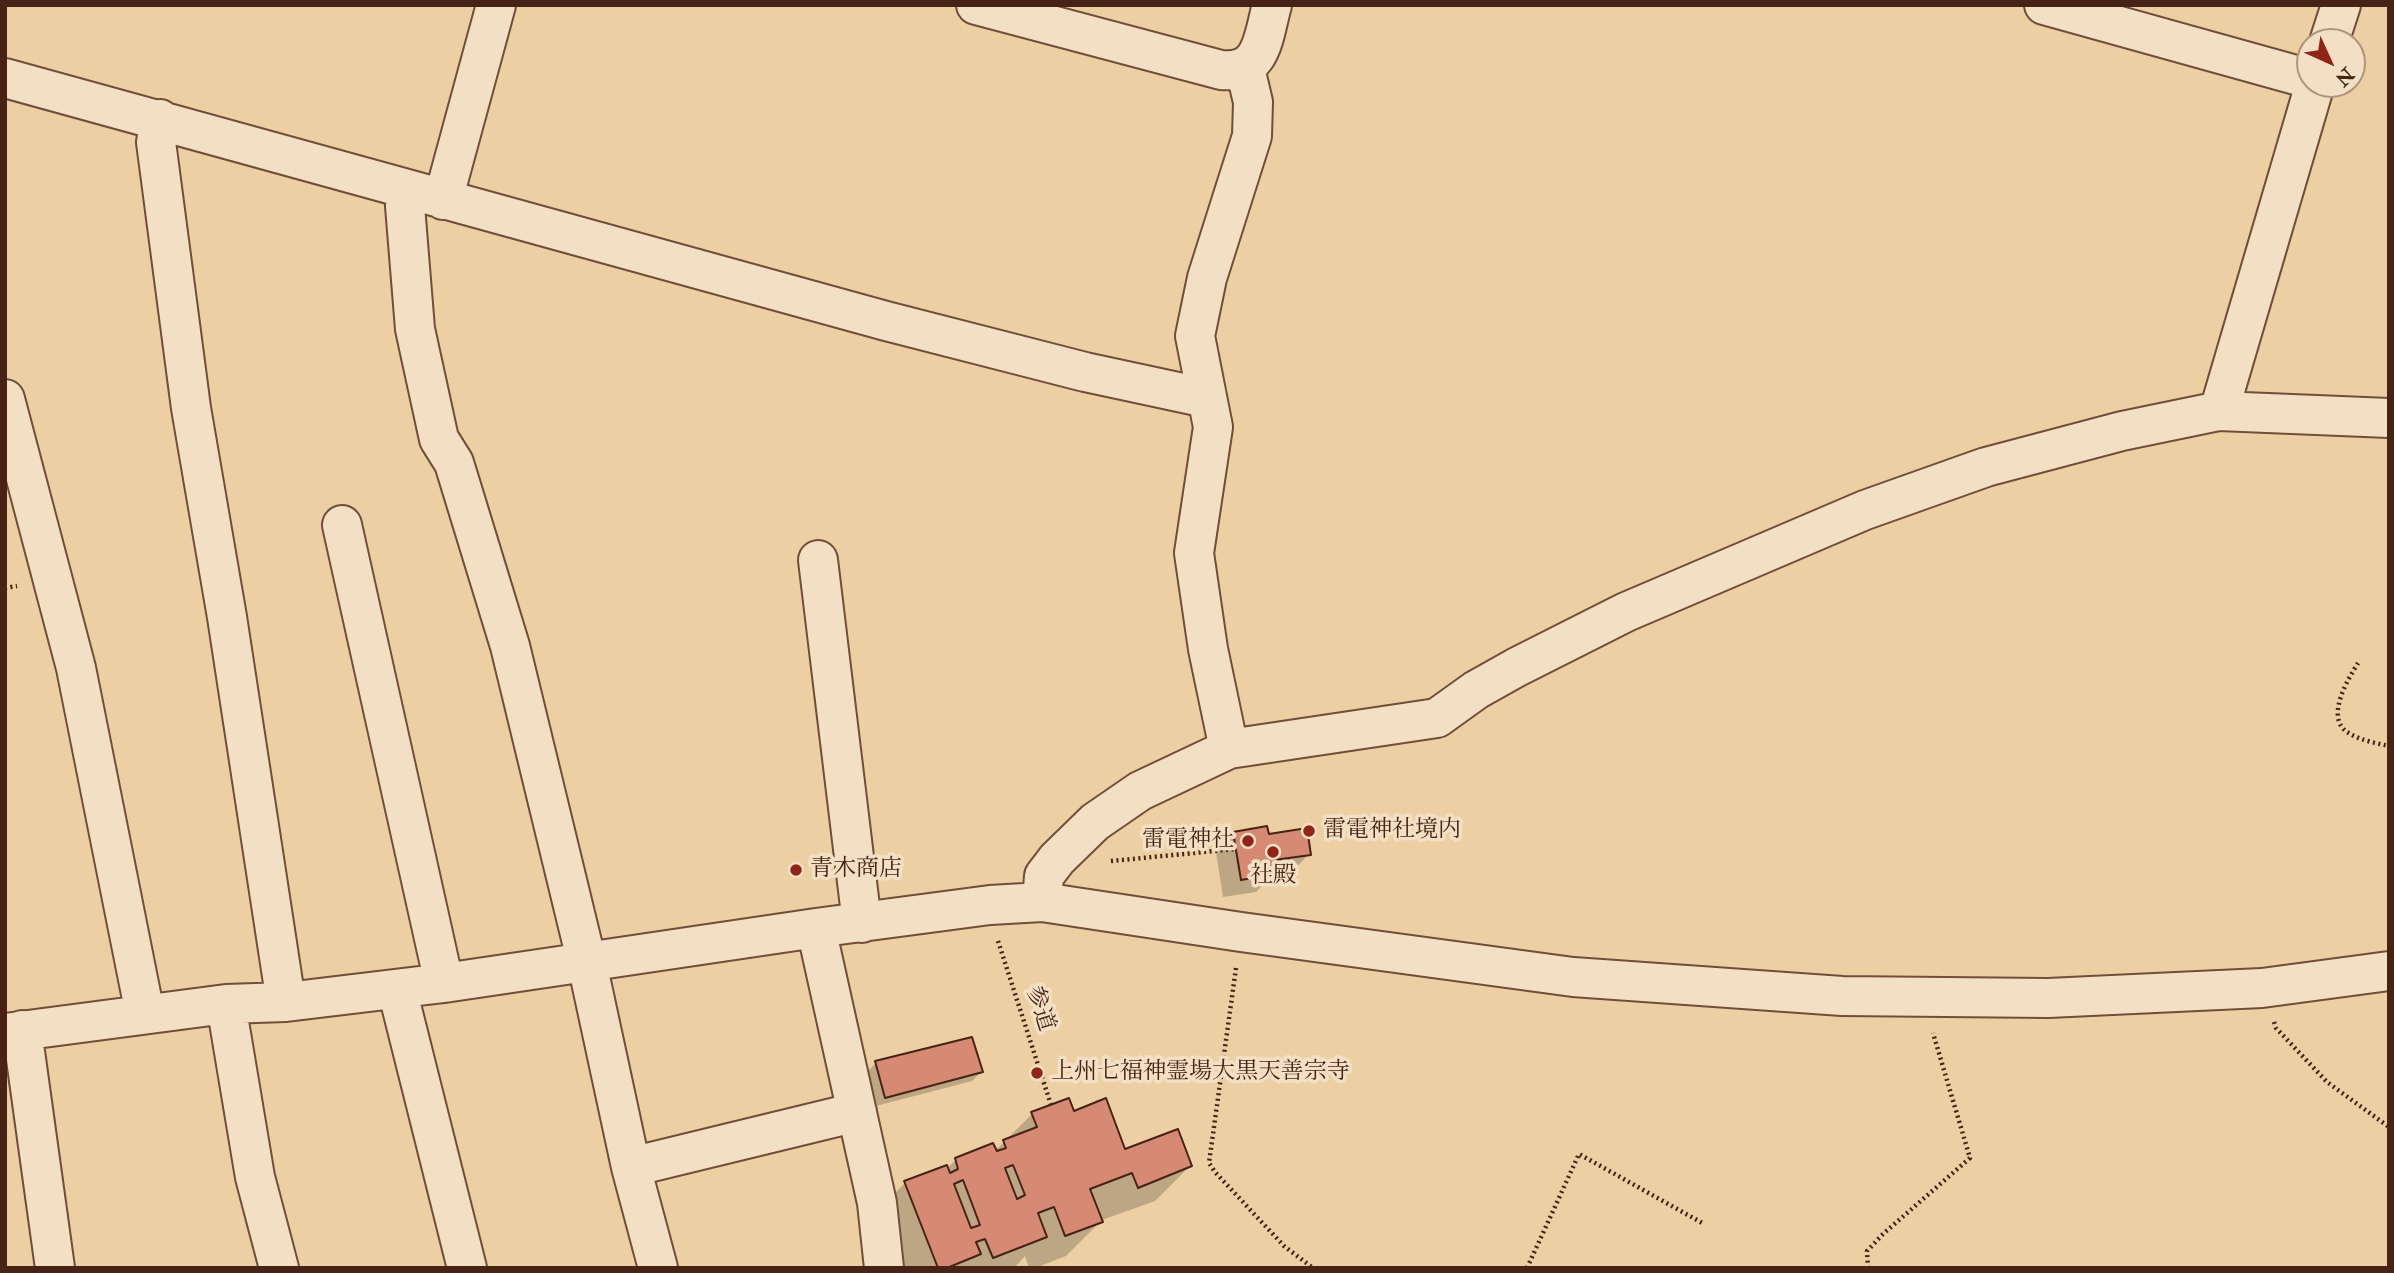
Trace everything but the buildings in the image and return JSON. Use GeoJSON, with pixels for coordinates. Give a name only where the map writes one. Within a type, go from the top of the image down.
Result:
{"type":"FeatureCollection","features":[{"type":"Feature","properties":{"kind":"street"},"geometry":{"type":"LineString","coordinates":[[443,200],[496,5]]}},
{"type":"Feature","properties":{"kind":"street"},"geometry":{"type":"LineString","coordinates":[[976,5],[1221,70],[1234,71],[1245,68],[1254,61],[1260,50],[1272,5]]}},
{"type":"Feature","properties":{"kind":"street"},"geometry":{"type":"LineString","coordinates":[[2044,5],[2296,75]]}},
{"type":"Feature","properties":{"kind":"street"},"geometry":{"type":"LineString","coordinates":[[2334,28],[2341,5]]}},
{"type":"Feature","properties":{"kind":"street"},"geometry":{"type":"LineString","coordinates":[[1229,749],[1208,649],[1194,553],[1213,427],[1195,336],[1206,278],[1252,136],[1253,102],[1245,68]]}},
{"type":"Feature","properties":{"kind":"street"},"geometry":{"type":"LineString","coordinates":[[5,78],[886,321],[1085,372],[1206,398]]}},
{"type":"Feature","properties":{"kind":"street"},"geometry":{"type":"LineString","coordinates":[[2219,411],[2311,98]]}},
{"type":"Feature","properties":{"kind":"street"},"geometry":{"type":"LineString","coordinates":[[159,119],[156,142],[191,408],[225,604],[286,1002]]}},
{"type":"Feature","properties":{"kind":"street"},"geometry":{"type":"LineString","coordinates":[[407,189],[405,206],[415,329],[439,439],[454,463],[510,646],[587,963],[631,1167],[659,1268]]}},
{"type":"Feature","properties":{"kind":"street"},"geometry":{"type":"LineString","coordinates":[[5,399],[76,668],[145,1014]]}},
{"type":"Feature","properties":{"kind":"street"},"geometry":{"type":"LineString","coordinates":[[55,1268],[14,1031],[226,1004],[286,1002],[444,983],[990,905],[1046,884],[1095,822],[1139,791],[1229,749],[1437,718],[1507,673],[1626,612],[1865,510],[1986,467],[2122,431],[2219,411],[2389,418]]}},
{"type":"Feature","properties":{"kind":"street"},"geometry":{"type":"LineString","coordinates":[[342,525],[444,983]]}},
{"type":"Feature","properties":{"kind":"street"},"geometry":{"type":"LineString","coordinates":[[818,560],[862,923]]}},
{"type":"Feature","properties":{"kind":"street"},"geometry":{"type":"LineString","coordinates":[[1046,884],[1241,932],[1573,977],[1842,996],[2048,998],[2262,988],[2389,971]]}},
{"type":"Feature","properties":{"kind":"street"},"geometry":{"type":"LineString","coordinates":[[816,928],[877,1203],[884,1268]]}},
{"type":"Feature","properties":{"kind":"street"},"geometry":{"type":"LineString","coordinates":[[397,989],[467,1268]]}},
{"type":"Feature","properties":{"kind":"street"},"geometry":{"type":"LineString","coordinates":[[226,1004],[255,1177],[279,1268]]}},
{"type":"Feature","properties":{"kind":"street"},"geometry":{"type":"LineString","coordinates":[[631,1167],[857,1112]]}},
{"type":"Feature","properties":{"kind":"path"},"geometry":{"type":"LineString","coordinates":[[2358,663],[2342,688],[2338,718],[2345,731],[2389,746]]}},
{"type":"Feature","properties":{"kind":"path"},"geometry":{"type":"LineString","coordinates":[[1046,884],[1236,849]]}},
{"type":"Feature","properties":{"kind":"path"},"geometry":{"type":"LineString","coordinates":[[1241,932],[1209,1163],[1284,1246],[1313,1268]]}},
{"type":"Feature","properties":{"kind":"path","name":"参道"},"geometry":{"type":"LineString","coordinates":[[996,936],[1051,1105]]}},
{"type":"Feature","properties":{"kind":"path"},"geometry":{"type":"LineString","coordinates":[[2262,988],[2276,1028],[2327,1082],[2389,1127]]}},
{"type":"Feature","properties":{"kind":"path"},"geometry":{"type":"LineString","coordinates":[[1868,1268],[1867,1251],[1970,1158],[1922,997]]}},
{"type":"Feature","properties":{"kind":"path"},"geometry":{"type":"LineString","coordinates":[[1527,1268],[1579,1154],[1704,1224]]}},
{"type":"Feature","properties":{"kind":"place","name":"雷電神社境内"},"geometry":{"type":"Point","coordinates":[1309,831]}},
{"type":"Feature","properties":{"kind":"place","name":"雷電神社"},"geometry":{"type":"Point","coordinates":[1248,841]}},
{"type":"Feature","properties":{"kind":"place","name":"社殿"},"geometry":{"type":"Point","coordinates":[1273,852]}},
{"type":"Feature","properties":{"kind":"place","name":"青木商店"},"geometry":{"type":"Point","coordinates":[796,870]}},
{"type":"Feature","properties":{"kind":"place","name":"上州七福神霊場大黒天善宗寺"},"geometry":{"type":"Point","coordinates":[1037,1073]}}]}
